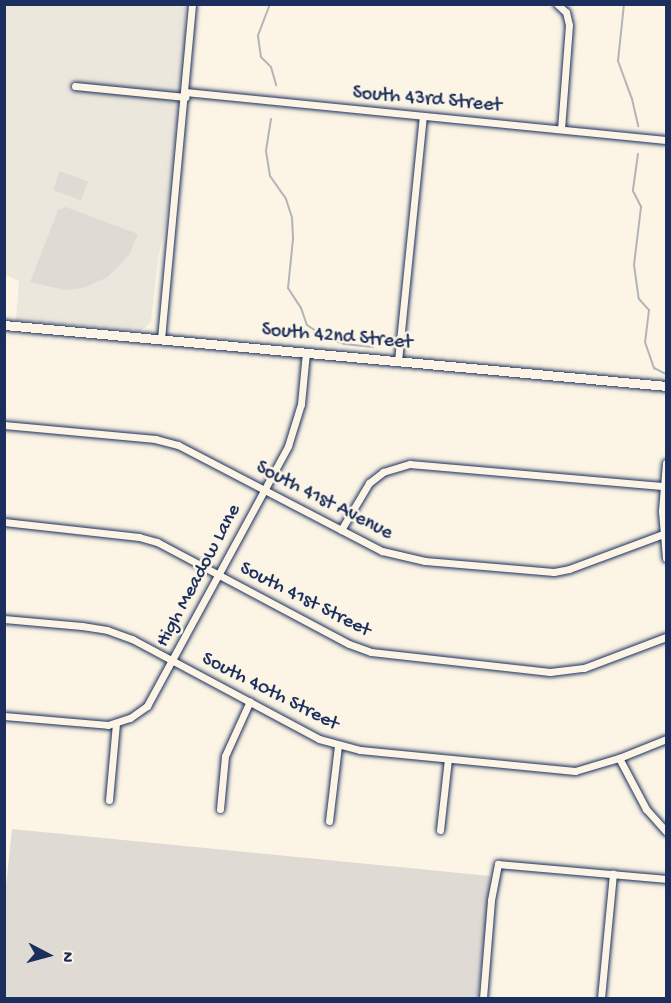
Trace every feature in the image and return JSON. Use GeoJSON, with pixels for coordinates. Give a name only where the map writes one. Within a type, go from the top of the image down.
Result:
{"type":"FeatureCollection","features":[{"type":"Feature","properties":{"kind":"street"},"geometry":{"type":"LineString","coordinates":[[161,339],[192,4]]}},
{"type":"Feature","properties":{"kind":"street"},"geometry":{"type":"LineString","coordinates":[[557,4],[566,12],[569,33],[561,128]]}},
{"type":"Feature","properties":{"kind":"street","name":"South 43rd Street"},"geometry":{"type":"LineString","coordinates":[[75,86],[561,128],[666,140]]}},
{"type":"Feature","properties":{"kind":"street"},"geometry":{"type":"LineString","coordinates":[[398,361],[423,116]]}},
{"type":"Feature","properties":{"kind":"street","name":"South 42nd Street"},"geometry":{"type":"LineString","coordinates":[[4,325],[666,386]]}},
{"type":"Feature","properties":{"kind":"street","name":"High Meadow Lane"},"geometry":{"type":"LineString","coordinates":[[116,723],[130,718],[147,706],[288,446],[297,422],[306,352]]}},
{"type":"Feature","properties":{"kind":"street","name":"South 41st Avenue"},"geometry":{"type":"LineString","coordinates":[[4,425],[155,439],[187,449],[382,551],[402,557],[547,572],[569,569],[665,534]]}},
{"type":"Feature","properties":{"kind":"street"},"geometry":{"type":"LineString","coordinates":[[666,463],[664,486],[666,558]]}},
{"type":"Feature","properties":{"kind":"street"},"geometry":{"type":"LineString","coordinates":[[341,530],[369,483],[383,472],[410,464],[664,486]]}},
{"type":"Feature","properties":{"kind":"street","name":"South 41st Street"},"geometry":{"type":"LineString","coordinates":[[4,522],[139,537],[157,542],[349,644],[371,652],[550,672],[571,671],[666,637]]}},
{"type":"Feature","properties":{"kind":"street","name":"South 40th Street"},"geometry":{"type":"LineString","coordinates":[[4,619],[107,630],[173,660],[319,739],[338,746],[575,771],[619,758],[666,740]]}},
{"type":"Feature","properties":{"kind":"street"},"geometry":{"type":"LineString","coordinates":[[220,810],[225,756],[250,701]]}},
{"type":"Feature","properties":{"kind":"street"},"geometry":{"type":"LineString","coordinates":[[4,716],[95,725],[116,723],[109,800]]}},
{"type":"Feature","properties":{"kind":"street"},"geometry":{"type":"LineString","coordinates":[[329,821],[338,746]]}},
{"type":"Feature","properties":{"kind":"street"},"geometry":{"type":"LineString","coordinates":[[619,758],[646,809],[666,831]]}},
{"type":"Feature","properties":{"kind":"street"},"geometry":{"type":"LineString","coordinates":[[440,830],[448,759]]}},
{"type":"Feature","properties":{"kind":"street"},"geometry":{"type":"LineString","coordinates":[[483,999],[491,900],[498,864],[666,879]]}},
{"type":"Feature","properties":{"kind":"street"},"geometry":{"type":"LineString","coordinates":[[601,999],[613,874]]}},
{"type":"Feature","properties":{"kind":"shaded area"},"geometry":{"type":"Polygon","coordinates":[[[4,5],[185,5],[185,48],[166,223],[158,258],[151,322],[141,331],[16,320],[19,281],[4,274],[4,5]]]}},
{"type":"Feature","properties":{"kind":"shaded area"},"geometry":{"type":"Polygon","coordinates":[[[60,171],[88,182],[81,200],[53,190],[60,171]]]}},
{"type":"Feature","properties":{"kind":"shaded area"},"geometry":{"type":"Polygon","coordinates":[[[66,207],[138,234],[129,255],[108,277],[83,288],[65,290],[30,282],[58,210],[66,207]]]}},
{"type":"Feature","properties":{"kind":"shaded area"},"geometry":{"type":"Polygon","coordinates":[[[12,829],[490,876],[478,998],[5,998],[4,905],[12,829]]]}},
{"type":"Feature","properties":{"kind":"waterway"},"geometry":{"type":"LineString","coordinates":[[270,4],[258,36],[261,57],[271,67],[276,85]]}},
{"type":"Feature","properties":{"kind":"waterway"},"geometry":{"type":"LineString","coordinates":[[624,4],[618,61],[632,99],[638,126]]}},
{"type":"Feature","properties":{"kind":"waterway"},"geometry":{"type":"LineString","coordinates":[[271,119],[266,151],[270,176],[286,199],[292,218],[293,239],[288,288],[301,308],[307,325],[326,338],[344,344],[373,347]]}},
{"type":"Feature","properties":{"kind":"waterway"},"geometry":{"type":"LineString","coordinates":[[638,154],[633,191],[641,207],[634,265],[639,299],[649,310],[645,342],[654,368],[666,374]]}}]}
